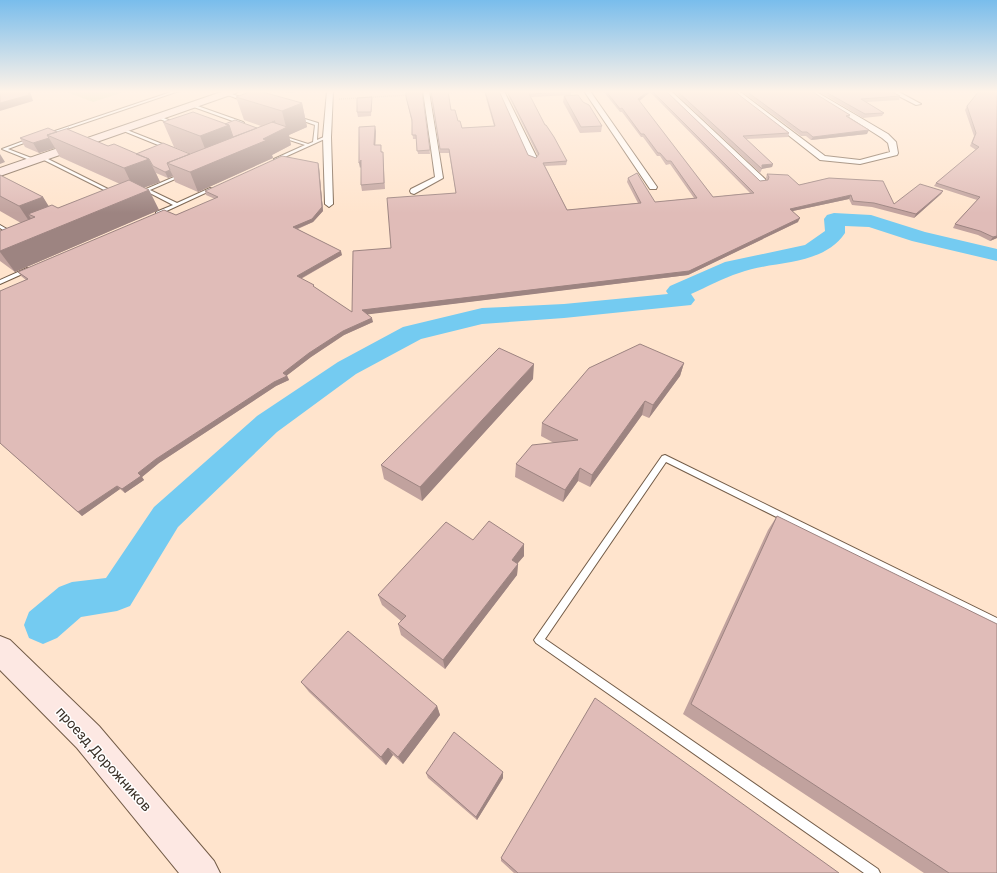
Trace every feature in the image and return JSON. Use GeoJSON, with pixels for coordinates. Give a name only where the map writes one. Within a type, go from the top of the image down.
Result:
{"type":"FeatureCollection","features":[{"type":"Feature","properties":{"kind":"main road"},"geometry":{"type":"LineString","coordinates":[[0,172],[85,145],[116,132]]}},
{"type":"Feature","properties":{"kind":"main road","name":"проезд Дорожников"},"geometry":{"type":"LineString","coordinates":[[0,650],[88,737],[202,873]]}},
{"type":"Feature","properties":{"kind":"street"},"geometry":{"type":"LineString","coordinates":[[328,132],[329,204]]}},
{"type":"Feature","properties":{"kind":"street"},"geometry":{"type":"LineString","coordinates":[[414,191],[438,178],[432,132]]}},
{"type":"Feature","properties":{"kind":"street"},"geometry":{"type":"LineString","coordinates":[[520,132],[533,158]]}},
{"type":"Feature","properties":{"kind":"street"},"geometry":{"type":"LineString","coordinates":[[615,132],[654,187]]}},
{"type":"Feature","properties":{"kind":"street"},"geometry":{"type":"LineString","coordinates":[[710,132],[762,181]]}},
{"type":"Feature","properties":{"kind":"street"},"geometry":{"type":"LineString","coordinates":[[789,132],[823,158],[860,162],[894,152],[892,142],[878,132]]}},
{"type":"Feature","properties":{"kind":"lane"},"geometry":{"type":"LineString","coordinates":[[41,136],[54,132]]}},
{"type":"Feature","properties":{"kind":"lane"},"geometry":{"type":"LineString","coordinates":[[129,132],[173,149]]}},
{"type":"Feature","properties":{"kind":"lane"},"geometry":{"type":"LineString","coordinates":[[315,142],[316,132]]}},
{"type":"Feature","properties":{"kind":"lane"},"geometry":{"type":"LineString","coordinates":[[272,138],[280,136],[308,145]]}},
{"type":"Feature","properties":{"kind":"lane"},"geometry":{"type":"LineString","coordinates":[[267,164],[328,137]]}},
{"type":"Feature","properties":{"kind":"lane"},"geometry":{"type":"LineString","coordinates":[[2,148],[34,139]]}},
{"type":"Feature","properties":{"kind":"lane"},"geometry":{"type":"LineString","coordinates":[[2,148],[37,159],[117,195]]}},
{"type":"Feature","properties":{"kind":"lane"},"geometry":{"type":"LineString","coordinates":[[135,194],[188,173]]}},
{"type":"Feature","properties":{"kind":"lane"},"geometry":{"type":"LineString","coordinates":[[159,178],[166,181]]}},
{"type":"Feature","properties":{"kind":"lane"},"geometry":{"type":"LineString","coordinates":[[155,214],[218,186]]}},
{"type":"Feature","properties":{"kind":"lane"},"geometry":{"type":"LineString","coordinates":[[147,190],[177,205]]}},
{"type":"Feature","properties":{"kind":"lane"},"geometry":{"type":"LineString","coordinates":[[0,226],[16,236]]}},
{"type":"Feature","properties":{"kind":"lane"},"geometry":{"type":"LineString","coordinates":[[0,282],[35,266]]}},
{"type":"Feature","properties":{"kind":"lane"},"geometry":{"type":"LineString","coordinates":[[874,873],[539,640],[665,458],[997,623]]}},
{"type":"Feature","properties":{"kind":"building"},"geometry":{"type":"Polygon","coordinates":[[[38,132],[57,132],[47,135],[49,138],[33,143],[20,138],[38,132]]]}},
{"type":"Feature","properties":{"kind":"building"},"geometry":{"type":"Polygon","coordinates":[[[57,132],[74,132],[108,146],[114,144],[149,159],[124,168],[47,135],[57,132]]]}},
{"type":"Feature","properties":{"kind":"building"},"geometry":{"type":"Polygon","coordinates":[[[189,132],[211,132],[200,136],[189,132]]]}},
{"type":"Feature","properties":{"kind":"building"},"geometry":{"type":"Polygon","coordinates":[[[231,132],[247,132],[233,137],[231,132]]]}},
{"type":"Feature","properties":{"kind":"building"},"geometry":{"type":"Polygon","coordinates":[[[247,132],[278,132],[263,139],[267,140],[190,172],[167,163],[247,132]]]}},
{"type":"Feature","properties":{"kind":"building"},"geometry":{"type":"Polygon","coordinates":[[[359,132],[375,132],[374,145],[381,145],[381,152],[383,152],[384,183],[361,185],[361,160],[359,163],[359,132]]]}},
{"type":"Feature","properties":{"kind":"building"},"geometry":{"type":"Polygon","coordinates":[[[412,132],[428,132],[430,150],[417,151],[416,135],[412,135],[412,132]]]}},
{"type":"Feature","properties":{"kind":"building"},"geometry":{"type":"Polygon","coordinates":[[[437,132],[517,132],[528,155],[536,158],[539,154],[528,132],[550,132],[567,161],[543,163],[567,210],[641,203],[628,178],[637,173],[655,202],[697,198],[671,161],[667,161],[660,153],[658,153],[644,134],[641,134],[639,132],[663,132],[713,197],[754,193],[693,132],[709,132],[760,181],[768,180],[769,177],[767,174],[788,175],[799,185],[829,178],[883,181],[894,204],[920,184],[943,191],[916,214],[874,203],[853,201],[851,195],[790,209],[800,218],[689,271],[362,310],[372,318],[343,331],[309,353],[283,373],[287,376],[274,382],[156,459],[138,473],[141,476],[122,489],[117,486],[78,512],[0,443],[0,291],[28,279],[18,272],[164,210],[176,215],[218,197],[205,191],[282,156],[318,163],[322,207],[312,219],[293,227],[341,251],[297,276],[314,285],[313,286],[352,312],[353,251],[391,248],[387,198],[456,193],[449,149],[440,149],[437,132]]]}},
{"type":"Feature","properties":{"kind":"building"},"geometry":{"type":"Polygon","coordinates":[[[721,132],[787,132],[789,133],[743,136],[773,164],[762,165],[762,169],[721,132]]]}},
{"type":"Feature","properties":{"kind":"building"},"geometry":{"type":"Polygon","coordinates":[[[802,132],[855,132],[813,137],[807,132],[802,132]]]}},
{"type":"Feature","properties":{"kind":"building"},"geometry":{"type":"Polygon","coordinates":[[[976,132],[997,132],[997,236],[993,237],[980,231],[955,224],[980,197],[936,183],[979,147],[972,143],[976,132]]]}},
{"type":"Feature","properties":{"kind":"building"},"geometry":{"type":"Polygon","coordinates":[[[163,143],[190,154],[167,163],[170,170],[165,172],[153,166],[149,159],[136,154],[163,143]]]}},
{"type":"Feature","properties":{"kind":"building"},"geometry":{"type":"Polygon","coordinates":[[[0,175],[43,197],[19,206],[0,196],[0,175]]]}},
{"type":"Feature","properties":{"kind":"building"},"geometry":{"type":"Polygon","coordinates":[[[129,180],[149,190],[0,251],[0,231],[35,217],[28,214],[52,205],[58,208],[129,180]]]}},
{"type":"Feature","properties":{"kind":"building"},"geometry":{"type":"Polygon","coordinates":[[[640,344],[684,363],[653,405],[645,401],[592,475],[580,468],[565,490],[516,464],[532,445],[578,440],[542,423],[589,368],[640,344]]]}},
{"type":"Feature","properties":{"kind":"building"},"geometry":{"type":"Polygon","coordinates":[[[499,348],[534,364],[420,487],[381,465],[499,348]]]}},
{"type":"Feature","properties":{"kind":"building"},"geometry":{"type":"Polygon","coordinates":[[[777,516],[997,624],[997,873],[949,873],[691,704],[777,516]]]}},
{"type":"Feature","properties":{"kind":"building"},"geometry":{"type":"Polygon","coordinates":[[[489,521],[524,544],[512,560],[518,564],[443,660],[398,624],[406,616],[378,595],[446,522],[473,540],[489,521]]]}},
{"type":"Feature","properties":{"kind":"building"},"geometry":{"type":"Polygon","coordinates":[[[348,631],[437,706],[398,757],[388,748],[381,757],[301,682],[348,631]]]}},
{"type":"Feature","properties":{"kind":"building"},"geometry":{"type":"Polygon","coordinates":[[[595,698],[839,873],[518,873],[501,858],[595,698]]]}},
{"type":"Feature","properties":{"kind":"building"},"geometry":{"type":"Polygon","coordinates":[[[454,732],[503,772],[476,817],[426,773],[454,732]]]}},
{"type":"Feature","properties":{"kind":"waterway"},"geometry":{"type":"LineString","coordinates":[[43,625],[72,600],[117,594],[166,517],[267,424],[347,368],[412,333],[482,316],[564,311],[683,300],[678,291],[733,267],[812,250],[835,233],[834,219],[871,221],[919,237],[997,255]]}}]}
